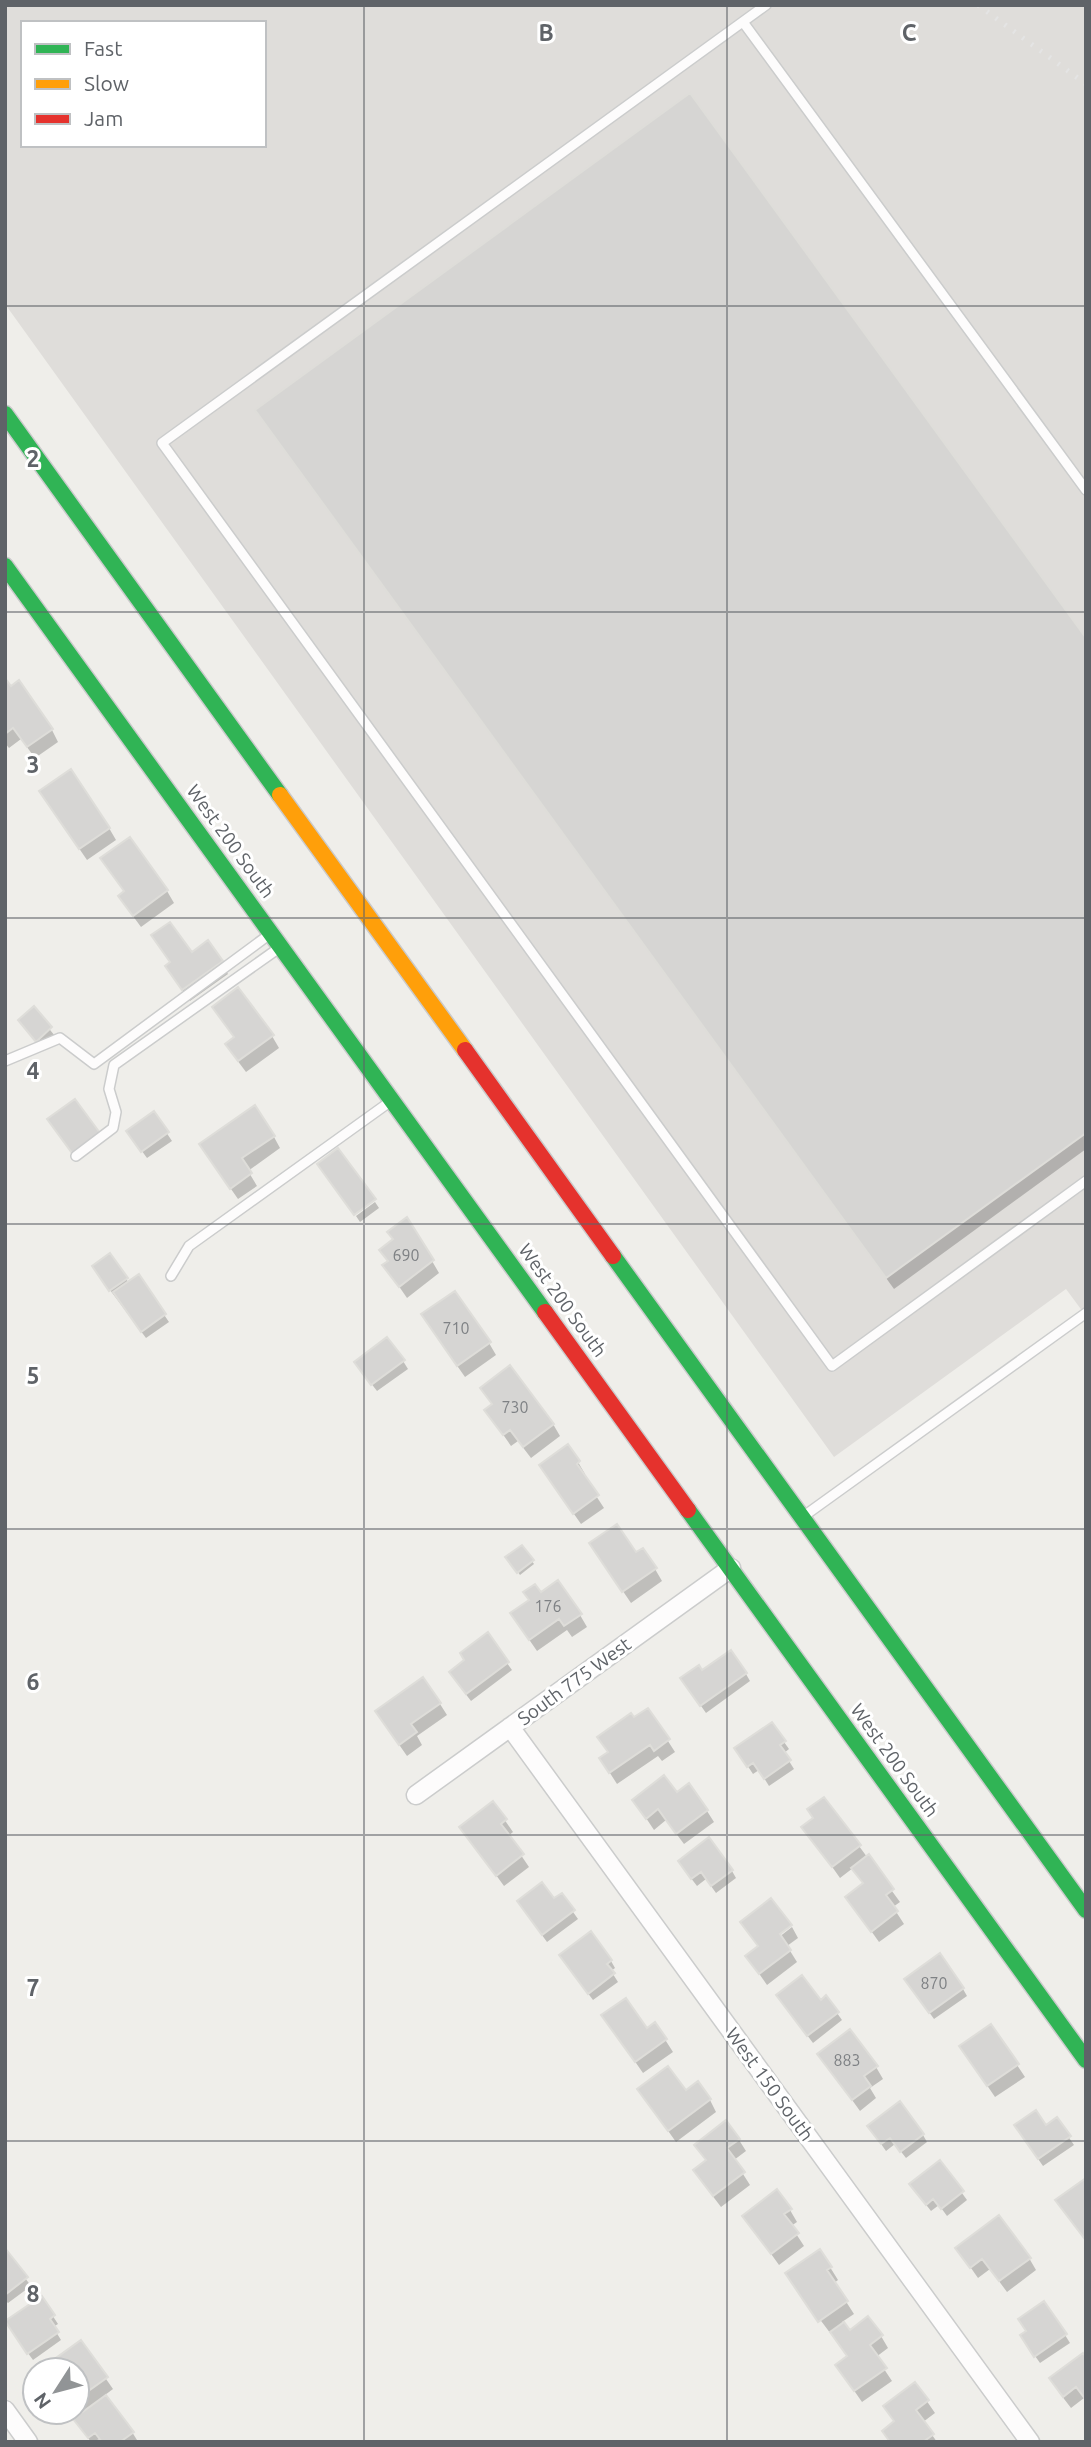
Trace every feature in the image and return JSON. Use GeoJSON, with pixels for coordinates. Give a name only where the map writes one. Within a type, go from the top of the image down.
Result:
{"type":"FeatureCollection","features":[{"type":"Feature","properties":{"kind":"main road"},"geometry":{"type":"LineString","coordinates":[[5,414],[1086,1910]]}},
{"type":"Feature","properties":{"kind":"main road","name":"West 200 South"},"geometry":{"type":"LineString","coordinates":[[5,566],[1086,2060]]}},
{"type":"Feature","properties":{"kind":"street","name":"South 775 West"},"geometry":{"type":"LineString","coordinates":[[416,1795],[731,1568]]}},
{"type":"Feature","properties":{"kind":"street","name":"West 150 South"},"geometry":{"type":"LineString","coordinates":[[510,1727],[1030,2442]]}},
{"type":"Feature","properties":{"kind":"street"},"geometry":{"type":"LineString","coordinates":[[5,2410],[29,2442]]}},
{"type":"Feature","properties":{"kind":"lane"},"geometry":{"type":"LineString","coordinates":[[766,5],[162,443],[832,1366],[1086,1181]]}},
{"type":"Feature","properties":{"kind":"lane"},"geometry":{"type":"LineString","coordinates":[[743,22],[1086,491]]}},
{"type":"Feature","properties":{"kind":"lane"},"geometry":{"type":"LineString","coordinates":[[5,1061],[60,1038],[94,1063],[276,940]]}},
{"type":"Feature","properties":{"kind":"lane"},"geometry":{"type":"LineString","coordinates":[[76,1156],[113,1128],[116,1112],[109,1089],[114,1065],[276,940]]}},
{"type":"Feature","properties":{"kind":"lane"},"geometry":{"type":"LineString","coordinates":[[171,1276],[189,1246],[393,1100]]}},
{"type":"Feature","properties":{"kind":"lane"},"geometry":{"type":"LineString","coordinates":[[803,1517],[1086,1312]]}},
{"type":"Feature","properties":{"kind":"shaded area"},"geometry":{"type":"Polygon","coordinates":[[[5,5],[1086,5],[1086,1316],[1066,1289],[834,1457],[5,304],[5,5]]]}},
{"type":"Feature","properties":{"kind":"building"},"geometry":{"type":"Polygon","coordinates":[[[690,93],[1086,638],[1086,1133],[886,1278],[255,410],[690,93]]]}},
{"type":"Feature","properties":{"kind":"building"},"geometry":{"type":"Polygon","coordinates":[[[5,678],[11,686],[19,680],[53,729],[27,747],[13,728],[5,734],[5,678]]]}},
{"type":"Feature","properties":{"kind":"building"},"geometry":{"type":"Polygon","coordinates":[[[71,769],[110,828],[79,849],[39,791],[71,769]]]}},
{"type":"Feature","properties":{"kind":"building"},"geometry":{"type":"Polygon","coordinates":[[[130,837],[168,890],[133,916],[118,896],[124,891],[100,858],[130,837]]]}},
{"type":"Feature","properties":{"kind":"building"},"geometry":{"type":"Polygon","coordinates":[[[170,922],[192,952],[208,940],[223,961],[182,990],[165,966],[170,962],[151,935],[170,922]]]}},
{"type":"Feature","properties":{"kind":"building"},"geometry":{"type":"Polygon","coordinates":[[[238,987],[274,1035],[238,1061],[225,1044],[234,1037],[212,1007],[238,987]]]}},
{"type":"Feature","properties":{"kind":"building"},"geometry":{"type":"Polygon","coordinates":[[[34,1006],[52,1027],[36,1042],[18,1020],[34,1006]]]}},
{"type":"Feature","properties":{"kind":"building"},"geometry":{"type":"Polygon","coordinates":[[[75,1099],[100,1133],[72,1153],[47,1119],[75,1099]]]}},
{"type":"Feature","properties":{"kind":"building"},"geometry":{"type":"Polygon","coordinates":[[[255,1105],[275,1136],[242,1158],[252,1173],[230,1189],[199,1144],[255,1105]]]}},
{"type":"Feature","properties":{"kind":"building"},"geometry":{"type":"Polygon","coordinates":[[[154,1111],[169,1132],[141,1152],[126,1131],[154,1111]]]}},
{"type":"Feature","properties":{"kind":"building"},"geometry":{"type":"Polygon","coordinates":[[[338,1148],[376,1199],[354,1215],[317,1164],[338,1148]]]}},
{"type":"Feature","properties":{"kind":"building"},"geometry":{"type":"Polygon","coordinates":[[[407,1217],[434,1260],[399,1287],[382,1265],[388,1261],[379,1250],[393,1239],[387,1232],[407,1217]]]}},
{"type":"Feature","properties":{"kind":"building"},"geometry":{"type":"Polygon","coordinates":[[[110,1253],[128,1278],[109,1291],[92,1266],[110,1253]]]}},
{"type":"Feature","properties":{"kind":"building"},"geometry":{"type":"Polygon","coordinates":[[[139,1274],[166,1314],[141,1332],[113,1292],[139,1274]]]}},
{"type":"Feature","properties":{"kind":"building"},"geometry":{"type":"Polygon","coordinates":[[[455,1291],[491,1342],[457,1366],[421,1314],[455,1291]]]}},
{"type":"Feature","properties":{"kind":"building"},"geometry":{"type":"Polygon","coordinates":[[[387,1337],[405,1360],[371,1385],[354,1362],[387,1337]]]}},
{"type":"Feature","properties":{"kind":"building"},"geometry":{"type":"Polygon","coordinates":[[[510,1365],[554,1424],[523,1447],[510,1430],[503,1435],[484,1410],[492,1404],[480,1388],[510,1365]]]}},
{"type":"Feature","properties":{"kind":"building"},"geometry":{"type":"Polygon","coordinates":[[[568,1444],[580,1461],[577,1464],[599,1495],[573,1514],[539,1465],[568,1444]]]}},
{"type":"Feature","properties":{"kind":"building"},"geometry":{"type":"Polygon","coordinates":[[[617,1524],[636,1552],[643,1548],[657,1568],[622,1592],[589,1543],[617,1524]]]}},
{"type":"Feature","properties":{"kind":"building"},"geometry":{"type":"Polygon","coordinates":[[[522,1545],[534,1560],[517,1573],[505,1557],[522,1545]]]}},
{"type":"Feature","properties":{"kind":"building"},"geometry":{"type":"Polygon","coordinates":[[[558,1580],[582,1614],[564,1626],[559,1619],[529,1640],[510,1613],[529,1600],[523,1592],[535,1584],[541,1592],[558,1580]]]}},
{"type":"Feature","properties":{"kind":"building"},"geometry":{"type":"Polygon","coordinates":[[[488,1632],[509,1662],[466,1694],[449,1672],[464,1660],[460,1653],[488,1632]]]}},
{"type":"Feature","properties":{"kind":"building"},"geometry":{"type":"Polygon","coordinates":[[[731,1650],[747,1673],[700,1706],[680,1678],[699,1665],[702,1670],[731,1650]]]}},
{"type":"Feature","properties":{"kind":"building"},"geometry":{"type":"Polygon","coordinates":[[[423,1677],[441,1703],[411,1724],[417,1732],[399,1745],[375,1711],[423,1677]]]}},
{"type":"Feature","properties":{"kind":"building"},"geometry":{"type":"Polygon","coordinates":[[[648,1708],[670,1739],[654,1751],[650,1745],[609,1773],[599,1758],[608,1752],[597,1737],[631,1713],[634,1717],[648,1708]]]}},
{"type":"Feature","properties":{"kind":"building"},"geometry":{"type":"Polygon","coordinates":[[[772,1722],[786,1741],[780,1745],[791,1760],[764,1779],[753,1763],[747,1767],[734,1748],[772,1722]]]}},
{"type":"Feature","properties":{"kind":"building"},"geometry":{"type":"Polygon","coordinates":[[[664,1775],[677,1792],[689,1783],[708,1810],[676,1834],[658,1809],[646,1819],[632,1800],[664,1775]]]}},
{"type":"Feature","properties":{"kind":"building"},"geometry":{"type":"Polygon","coordinates":[[[824,1797],[861,1845],[832,1867],[801,1827],[813,1818],[807,1809],[824,1797]]]}},
{"type":"Feature","properties":{"kind":"building"},"geometry":{"type":"Polygon","coordinates":[[[493,1801],[507,1819],[501,1824],[524,1854],[496,1876],[459,1827],[493,1801]]]}},
{"type":"Feature","properties":{"kind":"building"},"geometry":{"type":"Polygon","coordinates":[[[709,1837],[733,1870],[711,1886],[701,1872],[691,1879],[678,1861],[709,1837]]]}},
{"type":"Feature","properties":{"kind":"building"},"geometry":{"type":"Polygon","coordinates":[[[869,1854],[894,1889],[886,1895],[898,1911],[871,1932],[845,1897],[863,1883],[851,1868],[869,1854]]]}},
{"type":"Feature","properties":{"kind":"building"},"geometry":{"type":"Polygon","coordinates":[[[542,1882],[554,1898],[562,1893],[575,1910],[542,1935],[517,1901],[542,1882]]]}},
{"type":"Feature","properties":{"kind":"building"},"geometry":{"type":"Polygon","coordinates":[[[771,1898],[792,1925],[780,1934],[791,1950],[759,1974],[745,1956],[758,1946],[740,1922],[771,1898]]]}},
{"type":"Feature","properties":{"kind":"building"},"geometry":{"type":"Polygon","coordinates":[[[591,1931],[612,1960],[607,1964],[615,1973],[588,1994],[559,1955],[591,1931]]]}},
{"type":"Feature","properties":{"kind":"building"},"geometry":{"type":"Polygon","coordinates":[[[940,1953],[964,1988],[929,2013],[904,1979],[940,1953]]]}},
{"type":"Feature","properties":{"kind":"building"},"geometry":{"type":"Polygon","coordinates":[[[802,1975],[821,2000],[826,1995],[839,2012],[807,2036],[776,1995],[802,1975]]]}},
{"type":"Feature","properties":{"kind":"building"},"geometry":{"type":"Polygon","coordinates":[[[626,1998],[647,2028],[655,2022],[667,2039],[635,2062],[601,2015],[626,1998]]]}},
{"type":"Feature","properties":{"kind":"building"},"geometry":{"type":"Polygon","coordinates":[[[991,2024],[1019,2064],[987,2086],[959,2046],[991,2024]]]}},
{"type":"Feature","properties":{"kind":"building"},"geometry":{"type":"Polygon","coordinates":[[[850,2029],[878,2066],[864,2076],[871,2086],[852,2100],[817,2054],[850,2029]]]}},
{"type":"Feature","properties":{"kind":"building"},"geometry":{"type":"Polygon","coordinates":[[[668,2066],[686,2090],[698,2081],[711,2099],[668,2131],[637,2089],[668,2066]]]}},
{"type":"Feature","properties":{"kind":"building"},"geometry":{"type":"Polygon","coordinates":[[[900,2101],[924,2134],[900,2152],[890,2138],[881,2144],[867,2126],[900,2101]]]}},
{"type":"Feature","properties":{"kind":"building"},"geometry":{"type":"Polygon","coordinates":[[[1036,2110],[1046,2125],[1057,2117],[1071,2136],[1038,2159],[1014,2125],[1036,2110]]]}},
{"type":"Feature","properties":{"kind":"building"},"geometry":{"type":"Polygon","coordinates":[[[726,2120],[740,2139],[727,2148],[745,2172],[713,2196],[693,2170],[706,2160],[694,2145],[726,2120]]]}},
{"type":"Feature","properties":{"kind":"building"},"geometry":{"type":"Polygon","coordinates":[[[940,2160],[964,2191],[941,2209],[933,2199],[926,2205],[909,2184],[940,2160]]]}},
{"type":"Feature","properties":{"kind":"building"},"geometry":{"type":"Polygon","coordinates":[[[1086,2178],[1086,2237],[1084,2238],[1055,2200],[1086,2178]]]}},
{"type":"Feature","properties":{"kind":"building"},"geometry":{"type":"Polygon","coordinates":[[[777,2189],[792,2209],[784,2214],[799,2233],[771,2254],[742,2216],[777,2189]]]}},
{"type":"Feature","properties":{"kind":"building"},"geometry":{"type":"Polygon","coordinates":[[[999,2215],[1031,2258],[999,2281],[982,2259],[970,2268],[955,2248],[999,2215]]]}},
{"type":"Feature","properties":{"kind":"building"},"geometry":{"type":"Polygon","coordinates":[[[5,2248],[28,2277],[5,2295],[5,2248]]]}},
{"type":"Feature","properties":{"kind":"building"},"geometry":{"type":"Polygon","coordinates":[[[820,2249],[832,2267],[827,2270],[848,2301],[818,2322],[785,2273],[820,2249]]]}},
{"type":"Feature","properties":{"kind":"building"},"geometry":{"type":"Polygon","coordinates":[[[42,2296],[55,2315],[50,2319],[59,2332],[27,2354],[5,2321],[42,2296]]]}},
{"type":"Feature","properties":{"kind":"building"},"geometry":{"type":"Polygon","coordinates":[[[1044,2301],[1067,2334],[1034,2357],[1020,2335],[1026,2331],[1018,2319],[1044,2301]]]}},
{"type":"Feature","properties":{"kind":"building"},"geometry":{"type":"Polygon","coordinates":[[[868,2316],[883,2335],[870,2345],[887,2368],[854,2391],[835,2365],[847,2356],[830,2332],[844,2322],[850,2330],[868,2316]]]}},
{"type":"Feature","properties":{"kind":"building"},"geometry":{"type":"Polygon","coordinates":[[[81,2340],[108,2377],[91,2389],[91,2356],[59,2356],[81,2340]]]}},
{"type":"Feature","properties":{"kind":"building"},"geometry":{"type":"Polygon","coordinates":[[[1083,2353],[1086,2357],[1086,2400],[1076,2387],[1063,2397],[1049,2378],[1083,2353]]]}},
{"type":"Feature","properties":{"kind":"building"},"geometry":{"type":"Polygon","coordinates":[[[915,2382],[929,2400],[916,2410],[934,2434],[923,2442],[890,2442],[882,2431],[894,2421],[883,2406],[915,2382]]]}},
{"type":"Feature","properties":{"kind":"building"},"geometry":{"type":"Polygon","coordinates":[[[106,2395],[134,2432],[120,2442],[102,2442],[95,2433],[88,2438],[79,2426],[91,2426],[91,2406],[106,2395]]]}},
{"type":"Feature","properties":{"kind":"railway"},"geometry":{"type":"LineString","coordinates":[[978,5],[1086,84]]}},
{"type":"Feature","properties":{"kind":"traffic: fast"},"geometry":{"type":"LineString","coordinates":[[5,414],[280,795]]}},
{"type":"Feature","properties":{"kind":"traffic: fast"},"geometry":{"type":"LineString","coordinates":[[5,566],[545,1312]]}},
{"type":"Feature","properties":{"kind":"traffic: fast"},"geometry":{"type":"LineString","coordinates":[[613,1256],[1086,1910]]}},
{"type":"Feature","properties":{"kind":"traffic: fast"},"geometry":{"type":"LineString","coordinates":[[688,1510],[1086,2060]]}},
{"type":"Feature","properties":{"kind":"traffic: slow"},"geometry":{"type":"LineString","coordinates":[[280,795],[465,1050]]}},
{"type":"Feature","properties":{"kind":"traffic: jam"},"geometry":{"type":"LineString","coordinates":[[465,1050],[613,1256]]}},
{"type":"Feature","properties":{"kind":"traffic: jam"},"geometry":{"type":"LineString","coordinates":[[545,1312],[688,1510]]}}]}
